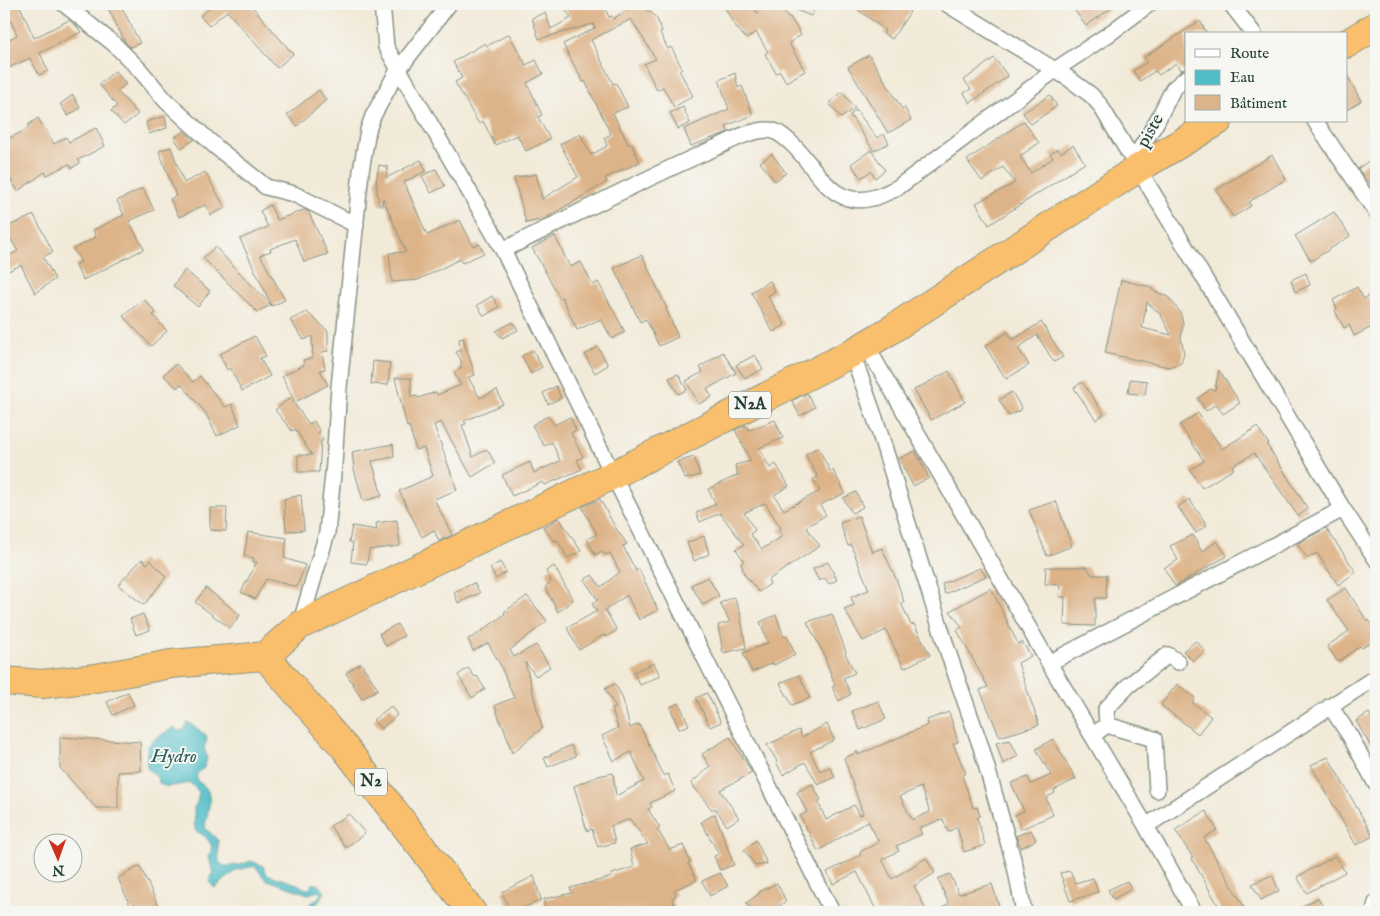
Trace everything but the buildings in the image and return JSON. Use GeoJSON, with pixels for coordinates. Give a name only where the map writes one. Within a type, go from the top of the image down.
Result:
{"type":"FeatureCollection","features":[{"type":"Feature","properties":{"kind":"highway"},"geometry":{"type":"LineString","coordinates":[[1348,43],[1376,26]]}},
{"type":"Feature","properties":{"kind":"highway","name":"N2A"},"geometry":{"type":"LineString","coordinates":[[265,656],[300,626],[613,475],[859,349],[1136,165],[1216,122]]}},
{"type":"Feature","properties":{"kind":"highway"},"geometry":{"type":"LineString","coordinates":[[4,681],[42,684],[96,678],[171,664],[265,656]]}},
{"type":"Feature","properties":{"kind":"highway","name":"N2"},"geometry":{"type":"LineString","coordinates":[[265,656],[345,748],[472,912]]}},
{"type":"Feature","properties":{"kind":"street"},"geometry":{"type":"LineString","coordinates":[[64,4],[114,44],[139,69],[166,102],[216,147],[266,187],[294,194],[356,225]]}},
{"type":"Feature","properties":{"kind":"street"},"geometry":{"type":"LineString","coordinates":[[382,4],[386,47],[503,250],[613,475],[832,912]]}},
{"type":"Feature","properties":{"kind":"street"},"geometry":{"type":"LineString","coordinates":[[300,626],[327,533],[339,387],[361,170],[368,130],[373,116],[398,70],[449,4]]}},
{"type":"Feature","properties":{"kind":"street"},"geometry":{"type":"LineString","coordinates":[[946,4],[1055,70],[1092,95],[1100,105],[1118,132],[1343,509],[1376,559]]}},
{"type":"Feature","properties":{"kind":"street"},"geometry":{"type":"LineString","coordinates":[[503,250],[694,157],[743,136],[768,130],[777,132],[797,149],[825,183],[839,196],[858,200],[876,198],[897,188],[1055,70],[1109,34],[1149,4]]}},
{"type":"Feature","properties":{"kind":"street"},"geometry":{"type":"LineString","coordinates":[[1231,4],[1252,32]]}},
{"type":"Feature","properties":{"kind":"street","name":"piste"},"geometry":{"type":"LineString","coordinates":[[1136,165],[1173,89],[1185,79]]}},
{"type":"Feature","properties":{"kind":"street"},"geometry":{"type":"LineString","coordinates":[[1316,122],[1376,212]]}},
{"type":"Feature","properties":{"kind":"street"},"geometry":{"type":"LineString","coordinates":[[859,349],[1093,735],[1194,912]]}},
{"type":"Feature","properties":{"kind":"street"},"geometry":{"type":"LineString","coordinates":[[859,349],[877,424],[948,652],[981,747],[1015,866],[1024,912]]}},
{"type":"Feature","properties":{"kind":"street"},"geometry":{"type":"LineString","coordinates":[[1050,664],[1343,509]]}},
{"type":"Feature","properties":{"kind":"street"},"geometry":{"type":"LineString","coordinates":[[1107,725],[1106,709],[1129,685],[1168,655],[1178,662]]}},
{"type":"Feature","properties":{"kind":"street"},"geometry":{"type":"LineString","coordinates":[[1146,826],[1376,676]]}},
{"type":"Feature","properties":{"kind":"street"},"geometry":{"type":"LineString","coordinates":[[1330,706],[1350,736],[1376,784]]}},
{"type":"Feature","properties":{"kind":"street"},"geometry":{"type":"LineString","coordinates":[[1093,735],[1107,725]]}},
{"type":"Feature","properties":{"kind":"street"},"geometry":{"type":"LineString","coordinates":[[1107,725],[1154,739],[1157,790]]}},
{"type":"Feature","properties":{"kind":"street"},"geometry":{"type":"LineString","coordinates":[[1374,912],[1376,903]]}},
{"type":"Feature","properties":{"kind":"water","name":"Hydro"},"geometry":{"type":"Polygon","coordinates":[[[188,722],[206,735],[207,740],[204,747],[207,758],[205,767],[197,776],[198,782],[208,791],[209,802],[205,828],[218,840],[219,862],[224,866],[240,865],[251,861],[263,866],[267,874],[306,889],[310,889],[312,884],[318,884],[325,892],[313,908],[306,912],[301,912],[320,896],[321,893],[319,891],[308,894],[265,879],[255,866],[237,870],[215,888],[211,884],[210,879],[214,873],[209,858],[212,846],[206,837],[195,830],[194,807],[197,803],[199,792],[190,783],[167,787],[159,783],[157,777],[147,768],[147,751],[152,742],[174,727],[179,731],[184,730],[188,722]]]}}]}
